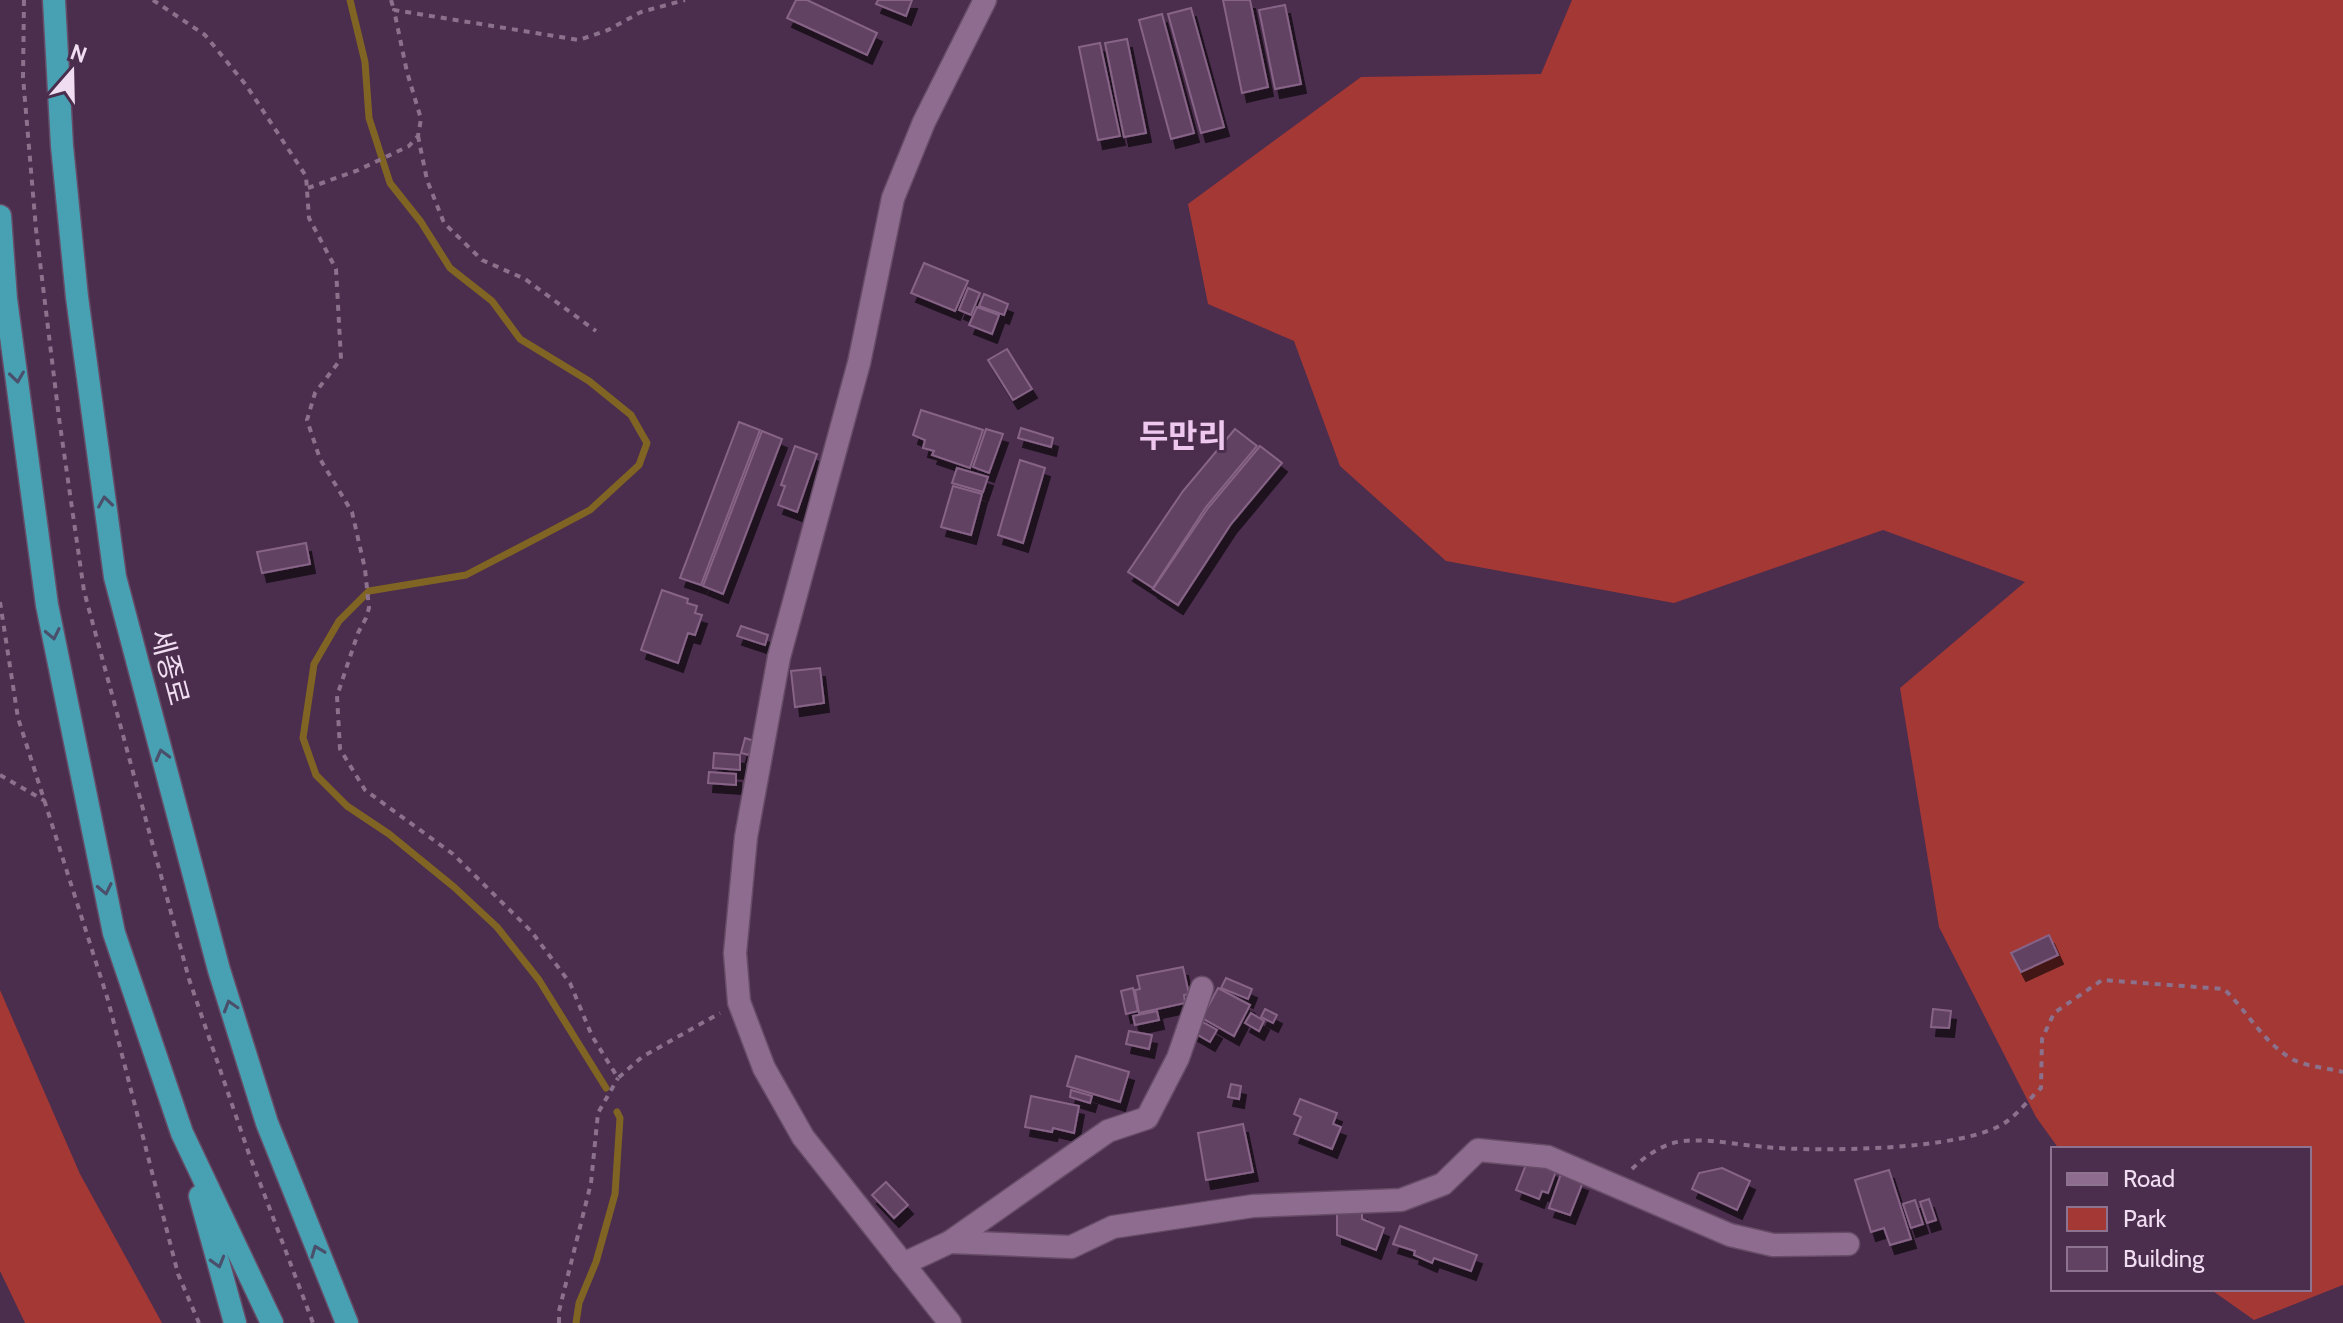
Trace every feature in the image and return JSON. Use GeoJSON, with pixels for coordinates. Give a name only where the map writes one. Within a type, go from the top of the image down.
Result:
{"type":"FeatureCollection","features":[{"type":"Feature","properties":{"kind":"highway","name":"세종로"},"geometry":{"type":"LineString","coordinates":[[54,0],[62,146],[77,297],[115,577],[219,970],[267,1123],[330,1284],[350,1323]]}},
{"type":"Feature","properties":{"kind":"highway"},"geometry":{"type":"LineString","coordinates":[[0,216],[6,299],[47,605],[114,933],[182,1133],[235,1323]]}},
{"type":"Feature","properties":{"kind":"highway"},"geometry":{"type":"LineString","coordinates":[[182,1133],[272,1323]]}},
{"type":"Feature","properties":{"kind":"street"},"geometry":{"type":"LineString","coordinates":[[950,1323],[803,1137],[764,1068],[739,1002],[735,953],[746,837],[779,657],[859,363],[893,198],[924,122],[985,0]]}},
{"type":"Feature","properties":{"kind":"street"},"geometry":{"type":"LineString","coordinates":[[903,1264],[950,1242],[1108,1131],[1147,1118],[1178,1058],[1202,988]]}},
{"type":"Feature","properties":{"kind":"street"},"geometry":{"type":"LineString","coordinates":[[950,1242],[1071,1247],[1113,1227],[1253,1206],[1401,1200],[1443,1184],[1478,1150],[1548,1157],[1730,1235],[1773,1245],[1848,1244]]}},
{"type":"Feature","properties":{"kind":"path"},"geometry":{"type":"LineString","coordinates":[[153,0],[205,35],[246,85],[306,176],[309,218],[336,269],[341,359],[315,393],[307,420],[320,459],[352,512],[365,569],[369,608],[337,696],[340,749],[365,790],[453,854],[531,931],[570,983],[592,1036],[618,1078]]}},
{"type":"Feature","properties":{"kind":"path"},"geometry":{"type":"LineString","coordinates":[[391,0],[421,119],[418,136],[427,180],[444,223],[482,260],[525,279],[596,331]]}},
{"type":"Feature","properties":{"kind":"path"},"geometry":{"type":"LineString","coordinates":[[394,10],[579,40],[608,30],[641,12],[685,0]]}},
{"type":"Feature","properties":{"kind":"path"},"geometry":{"type":"LineString","coordinates":[[307,188],[356,171],[409,146],[418,136]]}},
{"type":"Feature","properties":{"kind":"path"},"geometry":{"type":"LineString","coordinates":[[0,602],[18,718],[108,1000],[178,1274],[199,1323]]}},
{"type":"Feature","properties":{"kind":"path"},"geometry":{"type":"LineString","coordinates":[[0,775],[45,801]]}},
{"type":"Feature","properties":{"kind":"path"},"geometry":{"type":"LineString","coordinates":[[1616,1185],[1644,1157],[1675,1143],[1710,1141],[1841,1149],[1924,1143],[1980,1134],[2006,1122],[2041,1088],[2042,1039],[2054,1013],[2102,980],[2224,989],[2243,1007],[2271,1044],[2297,1061],[2343,1072]]}},
{"type":"Feature","properties":{"kind":"path"},"geometry":{"type":"LineString","coordinates":[[559,1323],[559,1311],[591,1183],[598,1113],[618,1078],[642,1057],[739,1002]]}},
{"type":"Feature","properties":{"kind":"green space"},"geometry":{"type":"Polygon","coordinates":[[[1572,0],[2343,0],[2343,1285],[2254,1320],[2213,1291],[2311,1291],[2311,1147],[2058,1147],[2036,1117],[1939,927],[1900,688],[2025,582],[1883,530],[1674,603],[1446,561],[1340,466],[1294,341],[1208,304],[1188,204],[1361,77],[1541,74],[1572,0]]]}},
{"type":"Feature","properties":{"kind":"green space"},"geometry":{"type":"Polygon","coordinates":[[[0,990],[80,1174],[162,1323],[25,1323],[0,1271],[0,990]]]}},
{"type":"Feature","properties":{"kind":"building"},"geometry":{"type":"Polygon","coordinates":[[[796,0],[807,0],[877,33],[867,55],[787,18],[796,0]]]}},
{"type":"Feature","properties":{"kind":"building"},"geometry":{"type":"Polygon","coordinates":[[[878,0],[912,0],[906,16],[876,4],[878,0]]]}},
{"type":"Feature","properties":{"kind":"building"},"geometry":{"type":"Polygon","coordinates":[[[1223,0],[1250,0],[1268,87],[1242,93],[1223,0]]]}},
{"type":"Feature","properties":{"kind":"building"},"geometry":{"type":"Polygon","coordinates":[[[1285,5],[1301,84],[1275,89],[1259,10],[1285,5]]]}},
{"type":"Feature","properties":{"kind":"building"},"geometry":{"type":"Polygon","coordinates":[[[1191,8],[1224,127],[1201,133],[1168,14],[1191,8]]]}},
{"type":"Feature","properties":{"kind":"building"},"geometry":{"type":"Polygon","coordinates":[[[1162,14],[1194,133],[1171,139],[1139,20],[1162,14]]]}},
{"type":"Feature","properties":{"kind":"building"},"geometry":{"type":"Polygon","coordinates":[[[1127,39],[1146,133],[1124,137],[1105,43],[1127,39]]]}},
{"type":"Feature","properties":{"kind":"building"},"geometry":{"type":"Polygon","coordinates":[[[1100,43],[1120,136],[1098,140],[1079,47],[1100,43]]]}},
{"type":"Feature","properties":{"kind":"building"},"geometry":{"type":"Polygon","coordinates":[[[924,263],[968,281],[955,311],[911,293],[924,263]]]}},
{"type":"Feature","properties":{"kind":"building"},"geometry":{"type":"Polygon","coordinates":[[[968,288],[980,293],[971,315],[959,310],[968,288]]]}},
{"type":"Feature","properties":{"kind":"building"},"geometry":{"type":"Polygon","coordinates":[[[984,294],[1008,304],[1004,315],[979,306],[984,294]]]}},
{"type":"Feature","properties":{"kind":"building"},"geometry":{"type":"Polygon","coordinates":[[[977,307],[999,315],[992,334],[969,325],[977,307]]]}},
{"type":"Feature","properties":{"kind":"building"},"geometry":{"type":"Polygon","coordinates":[[[1007,349],[1032,389],[1013,400],[988,360],[1007,349]]]}},
{"type":"Feature","properties":{"kind":"building"},"geometry":{"type":"Polygon","coordinates":[[[921,410],[983,430],[970,468],[932,455],[934,451],[923,448],[925,440],[913,435],[921,410]]]}},
{"type":"Feature","properties":{"kind":"building"},"geometry":{"type":"Polygon","coordinates":[[[739,422],[760,430],[701,585],[680,578],[739,422]]]}},
{"type":"Feature","properties":{"kind":"building"},"geometry":{"type":"Polygon","coordinates":[[[1021,428],[1053,438],[1051,447],[1018,438],[1021,428]]]}},
{"type":"Feature","properties":{"kind":"building"},"geometry":{"type":"Polygon","coordinates":[[[986,429],[1003,434],[989,473],[973,467],[986,429]]]}},
{"type":"Feature","properties":{"kind":"building"},"geometry":{"type":"Polygon","coordinates":[[[1235,429],[1257,446],[1206,507],[1153,588],[1128,572],[1183,491],[1235,429]]]}},
{"type":"Feature","properties":{"kind":"building"},"geometry":{"type":"Polygon","coordinates":[[[762,431],[782,439],[723,594],[703,586],[762,431]]]}},
{"type":"Feature","properties":{"kind":"building"},"geometry":{"type":"Polygon","coordinates":[[[795,446],[817,454],[797,512],[778,505],[785,486],[781,485],[795,446]]]}},
{"type":"Feature","properties":{"kind":"building"},"geometry":{"type":"Polygon","coordinates":[[[1260,446],[1282,463],[1231,524],[1178,605],[1153,589],[1208,508],[1260,446]]]}},
{"type":"Feature","properties":{"kind":"building"},"geometry":{"type":"Polygon","coordinates":[[[1020,460],[1045,468],[1023,543],[998,535],[1020,460]]]}},
{"type":"Feature","properties":{"kind":"building"},"geometry":{"type":"Polygon","coordinates":[[[957,468],[988,477],[983,492],[952,483],[957,468]]]}},
{"type":"Feature","properties":{"kind":"building"},"geometry":{"type":"Polygon","coordinates":[[[953,486],[982,494],[971,535],[941,527],[953,486]]]}},
{"type":"Feature","properties":{"kind":"building"},"geometry":{"type":"Polygon","coordinates":[[[306,543],[310,564],[262,573],[257,552],[306,543]]]}},
{"type":"Feature","properties":{"kind":"building"},"geometry":{"type":"Polygon","coordinates":[[[662,590],[688,599],[687,603],[697,606],[695,613],[702,615],[695,635],[688,633],[678,663],[641,650],[662,590]]]}},
{"type":"Feature","properties":{"kind":"building"},"geometry":{"type":"Polygon","coordinates":[[[741,626],[768,635],[765,645],[737,636],[741,626]]]}},
{"type":"Feature","properties":{"kind":"building"},"geometry":{"type":"Polygon","coordinates":[[[820,668],[824,703],[795,707],[791,671],[820,668]]]}},
{"type":"Feature","properties":{"kind":"building"},"geometry":{"type":"Polygon","coordinates":[[[745,738],[754,741],[749,755],[741,753],[745,738]]]}},
{"type":"Feature","properties":{"kind":"building"},"geometry":{"type":"Polygon","coordinates":[[[714,753],[740,755],[740,770],[713,768],[714,753]]]}},
{"type":"Feature","properties":{"kind":"building"},"geometry":{"type":"Polygon","coordinates":[[[709,772],[736,774],[736,785],[708,783],[709,772]]]}},
{"type":"Feature","properties":{"kind":"building"},"geometry":{"type":"Polygon","coordinates":[[[2049,935],[2058,955],[2021,972],[2011,953],[2049,935]]]}},
{"type":"Feature","properties":{"kind":"building"},"geometry":{"type":"Polygon","coordinates":[[[1183,967],[1189,994],[1184,995],[1185,1003],[1139,1013],[1135,990],[1140,989],[1137,976],[1183,967]]]}},
{"type":"Feature","properties":{"kind":"building"},"geometry":{"type":"Polygon","coordinates":[[[1226,978],[1252,989],[1248,999],[1221,988],[1226,978]]]}},
{"type":"Feature","properties":{"kind":"building"},"geometry":{"type":"Polygon","coordinates":[[[1133,988],[1138,1011],[1126,1014],[1121,991],[1133,988]]]}},
{"type":"Feature","properties":{"kind":"building"},"geometry":{"type":"Polygon","coordinates":[[[1218,988],[1250,1005],[1234,1036],[1202,1018],[1218,988]]]}},
{"type":"Feature","properties":{"kind":"building"},"geometry":{"type":"Polygon","coordinates":[[[1265,1009],[1277,1015],[1273,1023],[1261,1017],[1265,1009]]]}},
{"type":"Feature","properties":{"kind":"building"},"geometry":{"type":"Polygon","coordinates":[[[1933,1009],[1951,1011],[1949,1028],[1931,1027],[1933,1009]]]}},
{"type":"Feature","properties":{"kind":"building"},"geometry":{"type":"Polygon","coordinates":[[[1157,1011],[1159,1020],[1135,1025],[1133,1016],[1157,1011]]]}},
{"type":"Feature","properties":{"kind":"building"},"geometry":{"type":"Polygon","coordinates":[[[1251,1013],[1264,1021],[1259,1031],[1245,1023],[1251,1013]]]}},
{"type":"Feature","properties":{"kind":"building"},"geometry":{"type":"Polygon","coordinates":[[[1199,1020],[1217,1030],[1210,1042],[1193,1032],[1199,1020]]]}},
{"type":"Feature","properties":{"kind":"building"},"geometry":{"type":"Polygon","coordinates":[[[1129,1031],[1152,1035],[1149,1049],[1126,1044],[1129,1031]]]}},
{"type":"Feature","properties":{"kind":"building"},"geometry":{"type":"Polygon","coordinates":[[[1076,1056],[1129,1072],[1120,1102],[1067,1086],[1076,1056]]]}},
{"type":"Feature","properties":{"kind":"building"},"geometry":{"type":"Polygon","coordinates":[[[1231,1084],[1241,1086],[1239,1099],[1228,1097],[1231,1084]]]}},
{"type":"Feature","properties":{"kind":"building"},"geometry":{"type":"Polygon","coordinates":[[[1071,1090],[1092,1096],[1090,1103],[1070,1097],[1071,1090]]]}},
{"type":"Feature","properties":{"kind":"building"},"geometry":{"type":"Polygon","coordinates":[[[1031,1096],[1079,1106],[1074,1133],[1053,1128],[1052,1132],[1025,1127],[1031,1096]]]}},
{"type":"Feature","properties":{"kind":"building"},"geometry":{"type":"Polygon","coordinates":[[[1300,1099],[1337,1113],[1333,1124],[1341,1127],[1332,1149],[1294,1134],[1301,1117],[1294,1114],[1300,1099]]]}},
{"type":"Feature","properties":{"kind":"building"},"geometry":{"type":"Polygon","coordinates":[[[1243,1124],[1253,1172],[1206,1180],[1198,1133],[1243,1124]]]}},
{"type":"Feature","properties":{"kind":"building"},"geometry":{"type":"Polygon","coordinates":[[[1529,1157],[1556,1171],[1548,1193],[1542,1191],[1539,1199],[1516,1190],[1529,1157]]]}},
{"type":"Feature","properties":{"kind":"building"},"geometry":{"type":"Polygon","coordinates":[[[1722,1168],[1750,1181],[1737,1210],[1692,1189],[1699,1173],[1722,1168]]]}},
{"type":"Feature","properties":{"kind":"building"},"geometry":{"type":"Polygon","coordinates":[[[1889,1170],[1911,1239],[1890,1245],[1884,1228],[1871,1232],[1855,1180],[1889,1170]]]}},
{"type":"Feature","properties":{"kind":"building"},"geometry":{"type":"Polygon","coordinates":[[[1561,1174],[1583,1182],[1570,1215],[1549,1208],[1561,1174]]]}},
{"type":"Feature","properties":{"kind":"building"},"geometry":{"type":"Polygon","coordinates":[[[886,1182],[908,1205],[894,1218],[872,1195],[886,1182]]]}},
{"type":"Feature","properties":{"kind":"building"},"geometry":{"type":"Polygon","coordinates":[[[1929,1199],[1936,1220],[1927,1223],[1920,1202],[1929,1199]]]}},
{"type":"Feature","properties":{"kind":"building"},"geometry":{"type":"Polygon","coordinates":[[[1915,1200],[1923,1224],[1911,1228],[1903,1204],[1915,1200]]]}},
{"type":"Feature","properties":{"kind":"building"},"geometry":{"type":"Polygon","coordinates":[[[1337,1210],[1362,1211],[1362,1219],[1384,1228],[1376,1250],[1337,1235],[1337,1210]]]}},
{"type":"Feature","properties":{"kind":"building"},"geometry":{"type":"Polygon","coordinates":[[[1400,1226],[1477,1255],[1471,1271],[1434,1258],[1432,1263],[1414,1255],[1415,1251],[1393,1244],[1400,1226]]]}},
{"type":"Feature","properties":{"kind":"waterway"},"geometry":{"type":"LineString","coordinates":[[350,0],[365,62],[369,118],[390,183],[421,222],[450,268],[492,301],[520,339],[589,381],[631,415],[647,443],[639,465],[590,510],[466,575],[369,591],[339,621],[314,664],[303,738],[316,775],[347,806],[389,834],[497,927],[539,980],[606,1088]]}},
{"type":"Feature","properties":{"kind":"waterway"},"geometry":{"type":"LineString","coordinates":[[576,1323],[579,1303],[596,1262],[615,1194],[620,1118],[617,1112]]}},
{"type":"Feature","properties":{"kind":"district","name":"두만리"},"geometry":{"type":"Point","coordinates":[1183,435]}}]}
